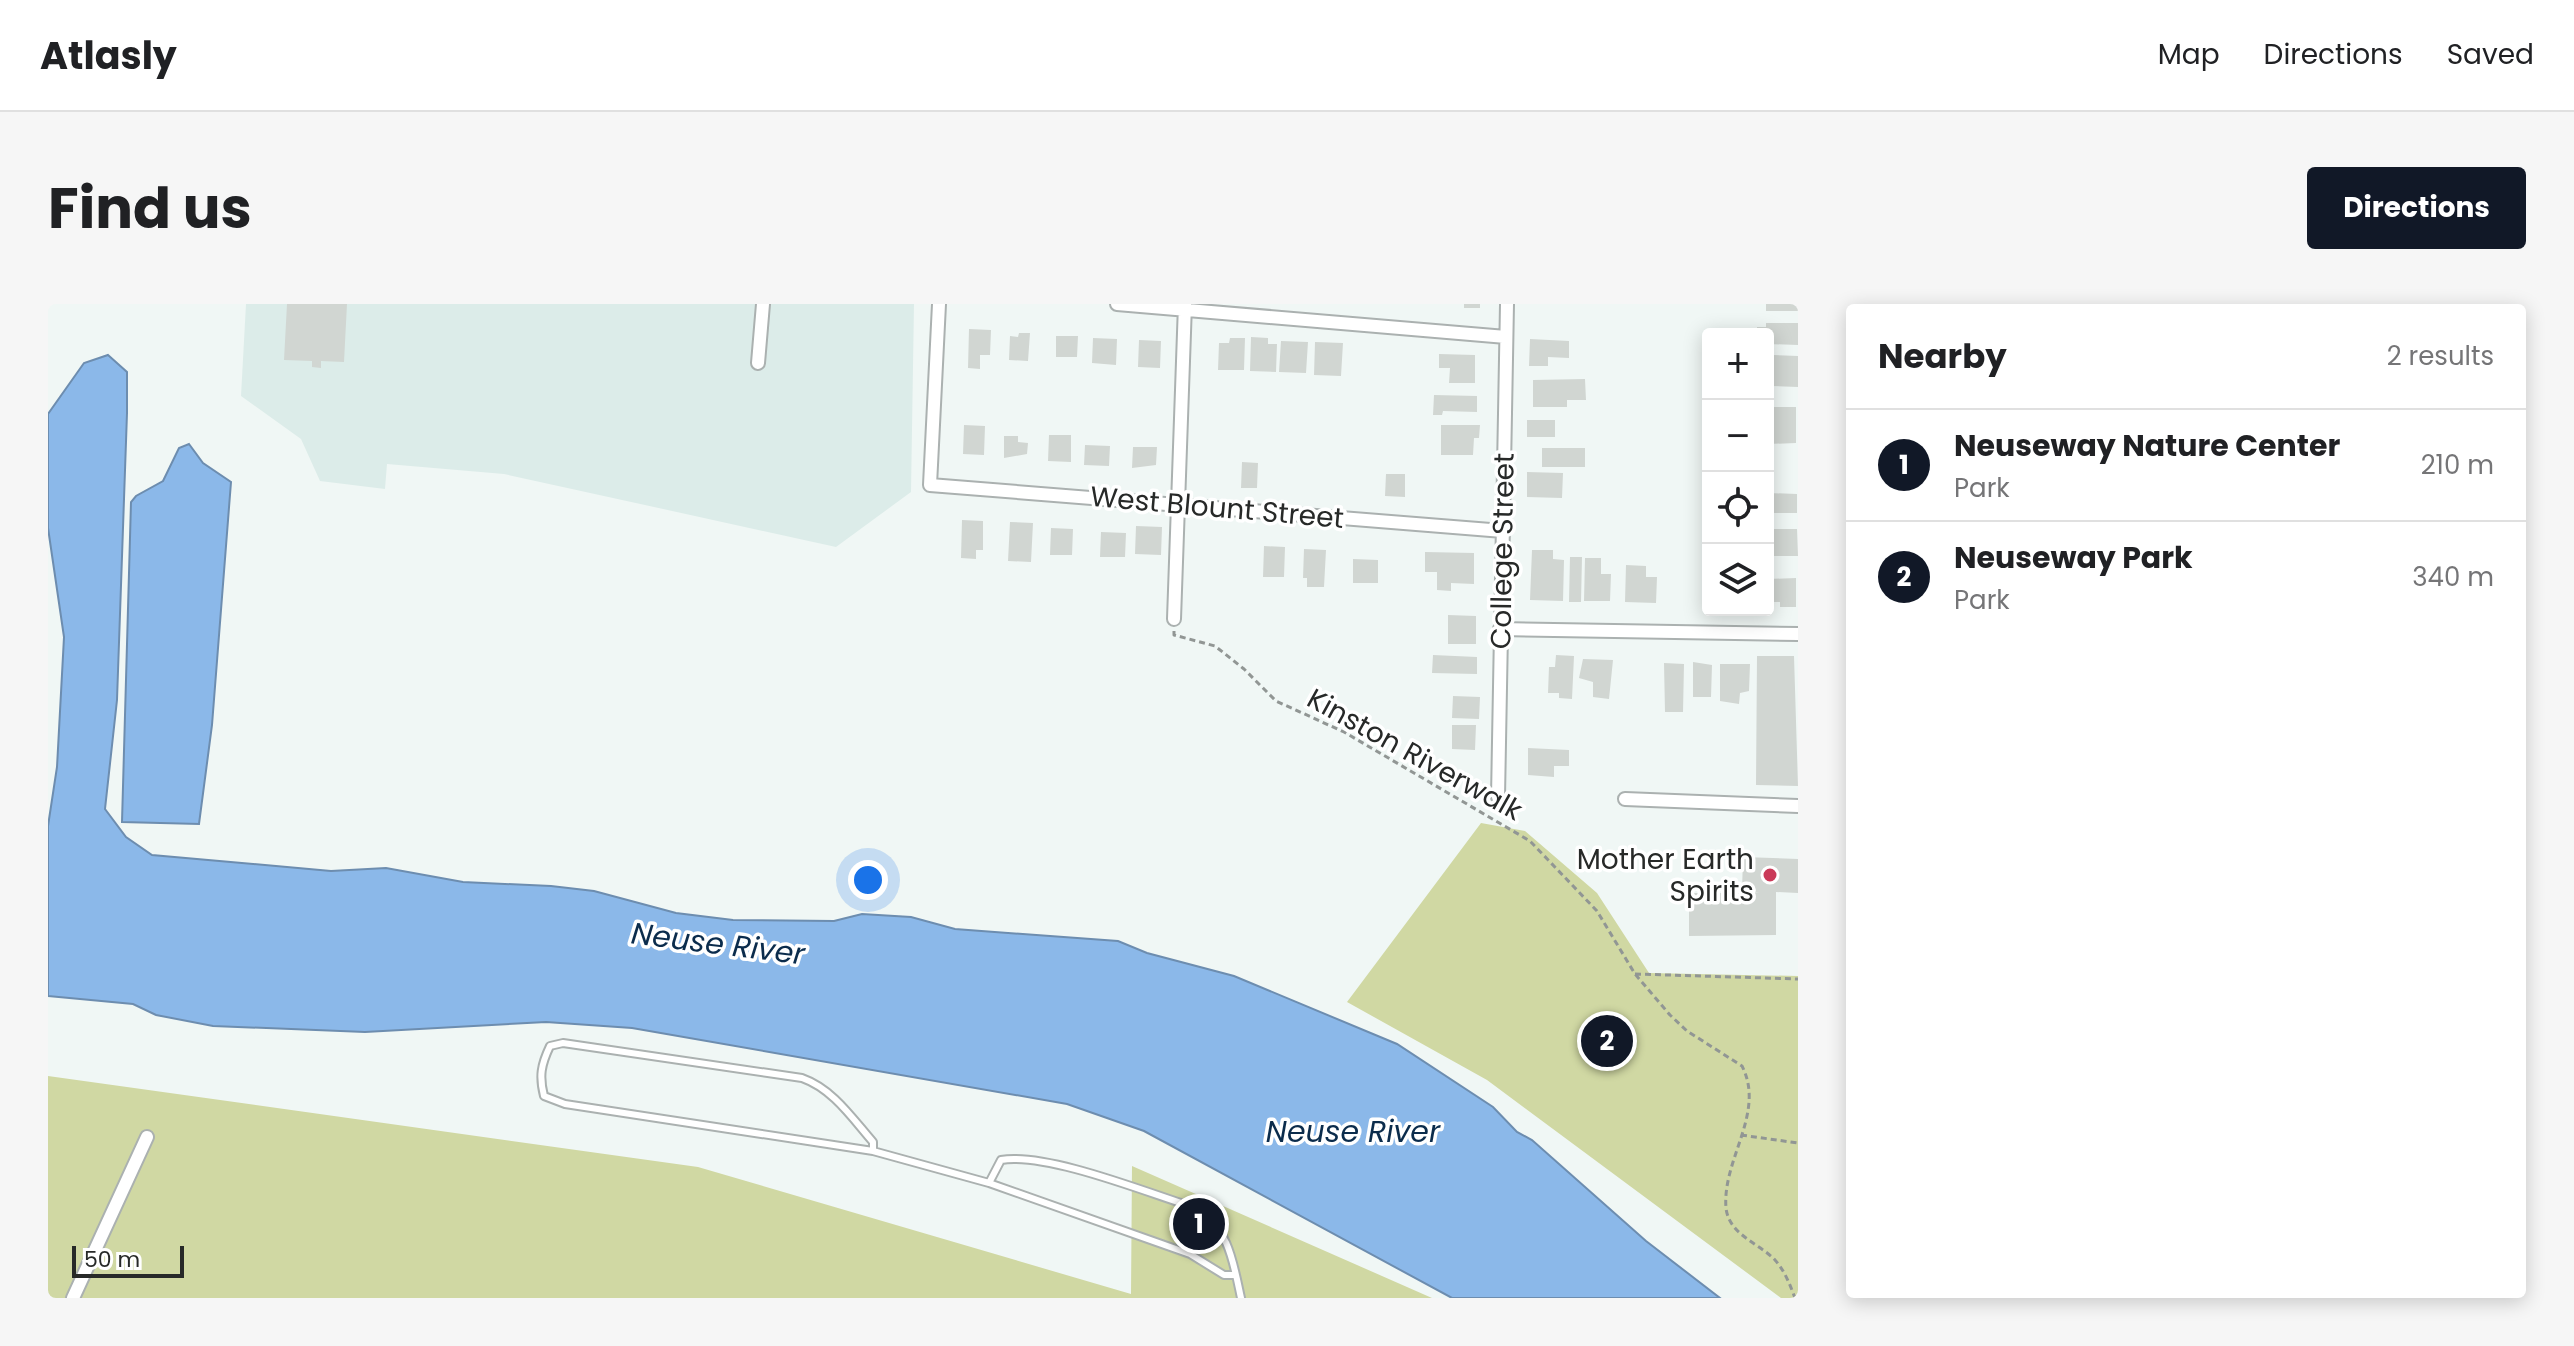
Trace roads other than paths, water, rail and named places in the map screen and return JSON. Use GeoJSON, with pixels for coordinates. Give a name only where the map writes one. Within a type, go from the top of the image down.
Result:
{"type":"FeatureCollection","features":[{"type":"Feature","properties":{"kind":"street"},"geometry":{"type":"LineString","coordinates":[[758,363],[763,304]]}},
{"type":"Feature","properties":{"kind":"street","name":"West Blount Street"},"geometry":{"type":"LineString","coordinates":[[939,304],[930,485],[1503,531]]}},
{"type":"Feature","properties":{"kind":"street"},"geometry":{"type":"LineString","coordinates":[[1117,304],[1185,307],[1506,337]]}},
{"type":"Feature","properties":{"kind":"street","name":"College Street"},"geometry":{"type":"LineString","coordinates":[[1498,797],[1507,304]]}},
{"type":"Feature","properties":{"kind":"street"},"geometry":{"type":"LineString","coordinates":[[1174,619],[1185,307]]}},
{"type":"Feature","properties":{"kind":"street"},"geometry":{"type":"LineString","coordinates":[[1500,629],[1798,634]]}},
{"type":"Feature","properties":{"kind":"street"},"geometry":{"type":"LineString","coordinates":[[1625,799],[1798,806]]}},
{"type":"Feature","properties":{"kind":"street"},"geometry":{"type":"LineString","coordinates":[[73,1298],[147,1137]]}},
{"type":"Feature","properties":{"kind":"lane"},"geometry":{"type":"LineString","coordinates":[[873,1151],[873,1142],[834,1098],[817,1083],[802,1078],[563,1043],[550,1046],[542,1062],[540,1078],[544,1096],[565,1104],[873,1151],[989,1183],[1190,1254],[1224,1275],[1236,1275]]}},
{"type":"Feature","properties":{"kind":"lane"},"geometry":{"type":"LineString","coordinates":[[989,1183],[1001,1160],[1016,1157],[1075,1170],[1196,1208],[1212,1218],[1223,1232],[1241,1298]]}},
{"type":"Feature","properties":{"kind":"water","name":"Neuse River"},"geometry":{"type":"Polygon","coordinates":[[[108,355],[127,372],[127,413],[117,700],[105,809],[126,837],[152,855],[331,871],[386,868],[463,882],[551,886],[594,891],[676,913],[733,920],[834,921],[862,914],[911,917],[955,929],[1118,941],[1147,953],[1234,976],[1397,1044],[1493,1107],[1517,1132],[1532,1140],[1646,1241],[1720,1298],[1452,1298],[1144,1131],[1067,1104],[632,1028],[546,1022],[365,1032],[213,1026],[156,1015],[133,1004],[48,996],[48,826],[57,767],[64,637],[48,528],[48,414],[84,363],[108,355]]]}},
{"type":"Feature","properties":{"kind":"water"},"geometry":{"type":"Polygon","coordinates":[[[189,444],[203,463],[231,482],[212,725],[199,824],[122,822],[131,502],[163,481],[179,448],[189,444]]]}},
{"type":"Feature","properties":{"kind":"place","name":"Mother Earth Spirits"},"geometry":{"type":"Point","coordinates":[1770,875]}},
{"type":"Feature","properties":{"kind":"place","name":"Neuseway Park"},"geometry":{"type":"Point","coordinates":[1607,1041]}},
{"type":"Feature","properties":{"kind":"place","name":"Neuseway Nature Center"},"geometry":{"type":"Point","coordinates":[1199,1224]}}]}
